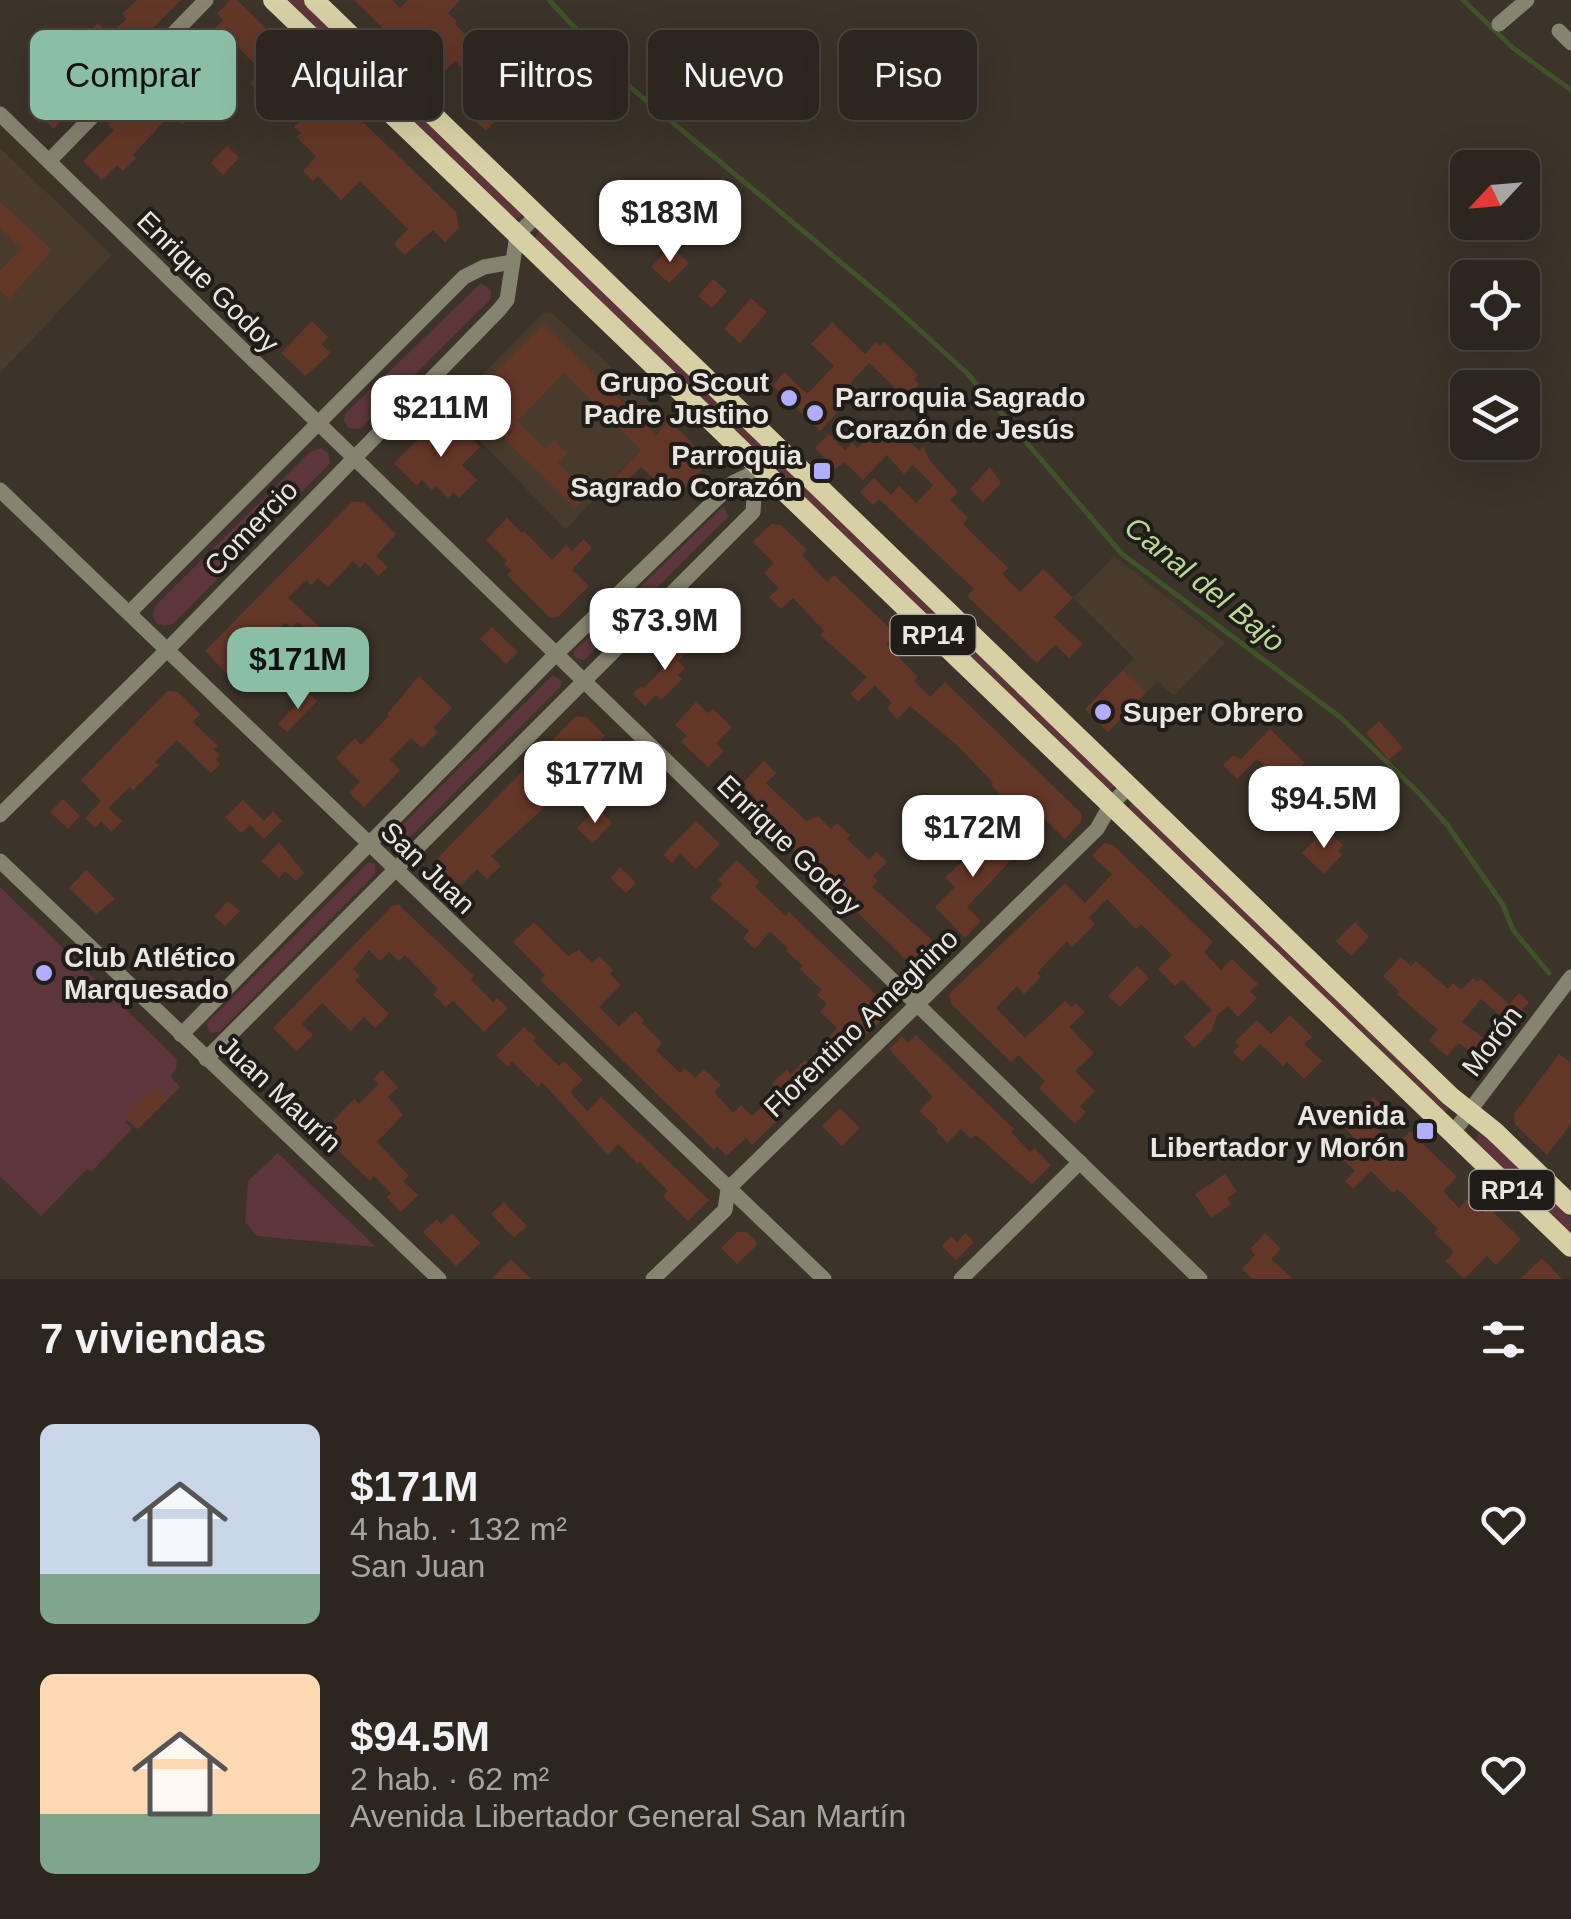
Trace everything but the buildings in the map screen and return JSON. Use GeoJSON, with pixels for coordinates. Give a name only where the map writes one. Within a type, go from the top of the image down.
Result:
{"type":"FeatureCollection","features":[{"type":"Feature","properties":{"kind":"main road","name":"RP14"},"geometry":{"type":"LineString","coordinates":[[273,0],[1571,1247]]}},
{"type":"Feature","properties":{"kind":"main road","name":"RP14"},"geometry":{"type":"LineString","coordinates":[[314,0],[1468,1114],[1494,1132],[1571,1205]]}},
{"type":"Feature","properties":{"kind":"street"},"geometry":{"type":"LineString","coordinates":[[48,161],[206,0]]}},
{"type":"Feature","properties":{"kind":"street"},"geometry":{"type":"LineString","coordinates":[[1500,24],[1527,0]]}},
{"type":"Feature","properties":{"kind":"street","name":"Enrique Godoy"},"geometry":{"type":"LineString","coordinates":[[0,114],[1200,1279]]}},
{"type":"Feature","properties":{"kind":"street"},"geometry":{"type":"LineString","coordinates":[[517,236],[537,215]]}},
{"type":"Feature","properties":{"kind":"street","name":"Comercio"},"geometry":{"type":"LineString","coordinates":[[0,815],[167,650],[507,300],[517,236]]}},
{"type":"Feature","properties":{"kind":"street","name":"Comercio"},"geometry":{"type":"LineString","coordinates":[[129,614],[464,277],[484,267],[512,262]]}},
{"type":"Feature","properties":{"kind":"street"},"geometry":{"type":"LineString","coordinates":[[181,1034],[555,654],[776,445]]}},
{"type":"Feature","properties":{"kind":"street"},"geometry":{"type":"LineString","coordinates":[[206,1059],[752,512],[756,465]]}},
{"type":"Feature","properties":{"kind":"street","name":"San Juan"},"geometry":{"type":"LineString","coordinates":[[0,490],[824,1279]]}},
{"type":"Feature","properties":{"kind":"street","name":"Florentino Ameghino"},"geometry":{"type":"LineString","coordinates":[[653,1279],[725,1210],[728,1189],[1096,828],[1129,786]]}},
{"type":"Feature","properties":{"kind":"street","name":"Juan Maurín"},"geometry":{"type":"LineString","coordinates":[[0,861],[439,1279]]}},
{"type":"Feature","properties":{"kind":"street","name":"Morón"},"geometry":{"type":"LineString","coordinates":[[1452,1134],[1571,978]]}},
{"type":"Feature","properties":{"kind":"street"},"geometry":{"type":"LineString","coordinates":[[961,1279],[1080,1162]]}},
{"type":"Feature","properties":{"kind":"shaded area"},"geometry":{"type":"Polygon","coordinates":[[[288,0],[304,0],[335,30],[319,30],[288,0]]]}},
{"type":"Feature","properties":{"kind":"shaded area"},"geometry":{"type":"Polygon","coordinates":[[[412,120],[428,120],[522,211],[521,217],[515,219],[412,120]]]}},
{"type":"Feature","properties":{"kind":"shaded area"},"geometry":{"type":"Polygon","coordinates":[[[0,148],[112,255],[0,373],[0,148]]]}},
{"type":"Feature","properties":{"kind":"shaded area"},"geometry":{"type":"Polygon","coordinates":[[[539,230],[763,446],[756,451],[535,239],[539,230]]]}},
{"type":"Feature","properties":{"kind":"shaded area"},"geometry":{"type":"Polygon","coordinates":[[[481,283],[491,290],[491,299],[360,429],[348,428],[345,414],[481,283]]]}},
{"type":"Feature","properties":{"kind":"shaded area"},"geometry":{"type":"Polygon","coordinates":[[[551,312],[669,420],[566,529],[448,409],[543,313],[551,312]]]}},
{"type":"Feature","properties":{"kind":"shaded area"},"geometry":{"type":"Polygon","coordinates":[[[321,448],[328,453],[330,463],[173,624],[156,623],[155,606],[310,452],[321,448]]]}},
{"type":"Feature","properties":{"kind":"shaded area"},"geometry":{"type":"Polygon","coordinates":[[[778,459],[1115,784],[1113,788],[1108,790],[773,467],[778,459]]]}},
{"type":"Feature","properties":{"kind":"shaded area"},"geometry":{"type":"Polygon","coordinates":[[[724,506],[728,517],[584,660],[575,658],[573,652],[724,506]]]}},
{"type":"Feature","properties":{"kind":"shaded area"},"geometry":{"type":"Polygon","coordinates":[[[1114,556],[1225,643],[1174,696],[1158,681],[1108,732],[1085,709],[1134,658],[1073,598],[1114,556]]]}},
{"type":"Feature","properties":{"kind":"shaded area"},"geometry":{"type":"Polygon","coordinates":[[[553,675],[562,681],[560,687],[397,850],[391,848],[388,839],[553,675]]]}},
{"type":"Feature","properties":{"kind":"shaded area"},"geometry":{"type":"Polygon","coordinates":[[[1133,801],[1449,1108],[1445,1112],[1127,809],[1133,801]]]}},
{"type":"Feature","properties":{"kind":"shaded area"},"geometry":{"type":"Polygon","coordinates":[[[369,862],[375,864],[375,874],[219,1032],[209,1033],[207,1023],[369,862]]]}},
{"type":"Feature","properties":{"kind":"shaded area","name":"Club Atlético Marquesado"},"geometry":{"type":"Polygon","coordinates":[[[0,887],[177,1059],[176,1070],[170,1076],[180,1087],[138,1129],[127,1120],[132,1129],[41,1216],[0,1176],[0,887]]]}},
{"type":"Feature","properties":{"kind":"shaded area"},"geometry":{"type":"Polygon","coordinates":[[[1478,1134],[1485,1134],[1571,1218],[1571,1234],[1476,1142],[1478,1134]]]}},
{"type":"Feature","properties":{"kind":"shaded area"},"geometry":{"type":"Polygon","coordinates":[[[278,1153],[376,1247],[257,1236],[245,1222],[248,1181],[278,1153]]]}},
{"type":"Feature","properties":{"kind":"waterway","name":"Canal del Bajo"},"geometry":{"type":"LineString","coordinates":[[549,0],[630,87],[892,305],[967,373],[1122,554],[1340,717],[1420,794],[1448,826],[1503,905],[1513,930],[1549,973]]}},
{"type":"Feature","properties":{"kind":"waterway"},"geometry":{"type":"LineString","coordinates":[[1463,0],[1513,48],[1571,90]]}},
{"type":"Feature","properties":{"kind":"place","name":"Grupo Scout Padre Justino"},"geometry":{"type":"Point","coordinates":[789,398]}},
{"type":"Feature","properties":{"kind":"place","name":"Parroquia Sagrado Corazón de Jesús"},"geometry":{"type":"Point","coordinates":[815,413]}},
{"type":"Feature","properties":{"kind":"place","name":"Parroquia Sagrado Corazón"},"geometry":{"type":"Point","coordinates":[822,471]}},
{"type":"Feature","properties":{"kind":"place","name":"Super Obrero"},"geometry":{"type":"Point","coordinates":[1103,712]}},
{"type":"Feature","properties":{"kind":"place","name":"Club Atlético Marquesado"},"geometry":{"type":"Point","coordinates":[44,973]}},
{"type":"Feature","properties":{"kind":"place","name":"Avenida Libertador y Morón"},"geometry":{"type":"Point","coordinates":[1425,1131]}}]}
